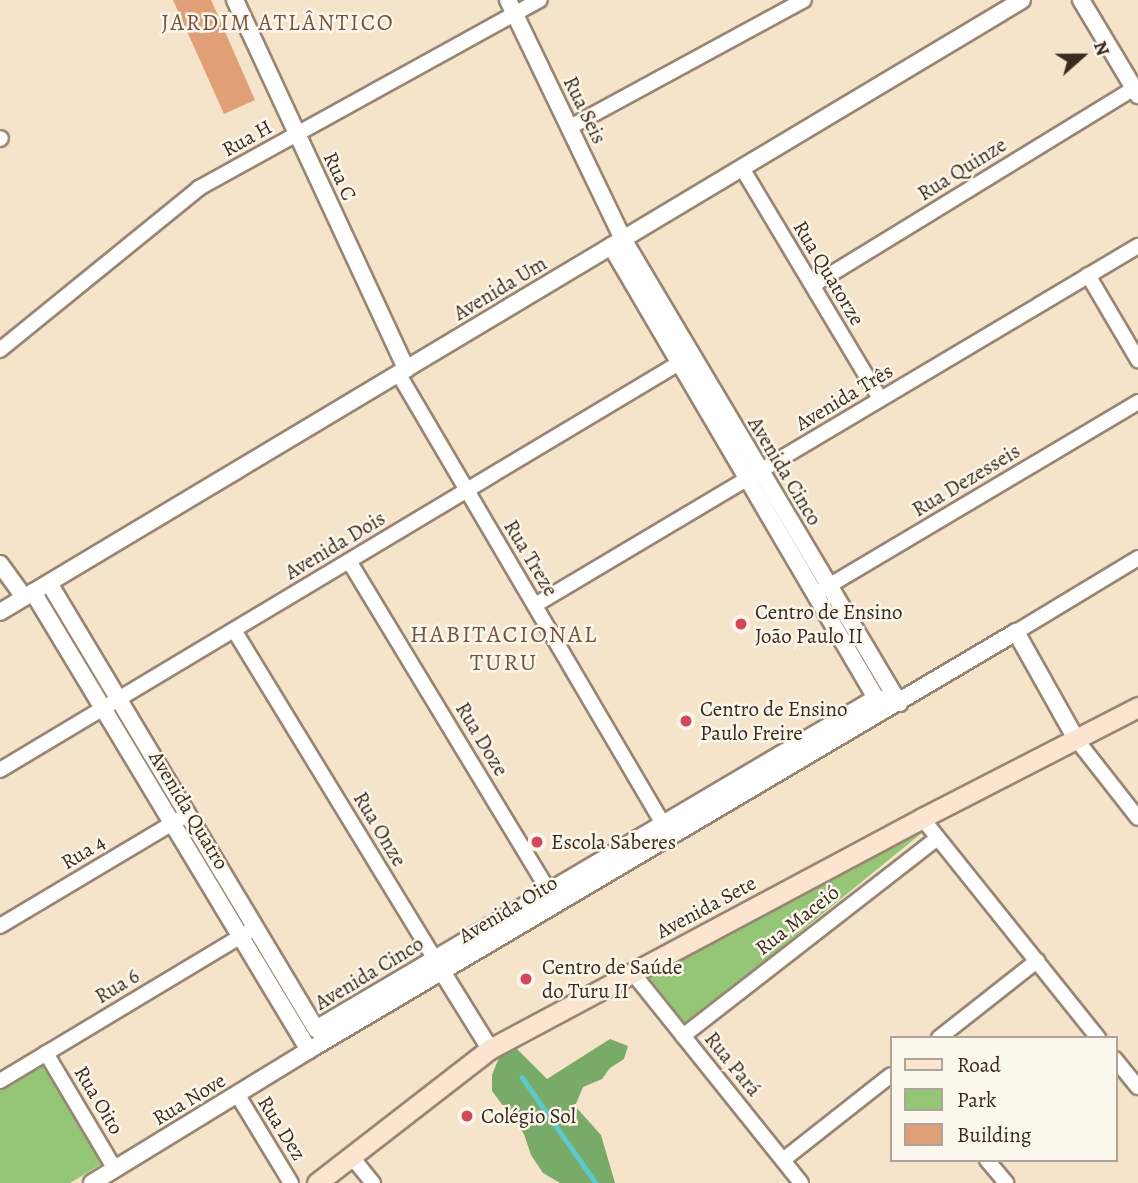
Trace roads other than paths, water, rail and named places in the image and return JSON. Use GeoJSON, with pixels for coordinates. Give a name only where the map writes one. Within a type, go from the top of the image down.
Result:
{"type":"FeatureCollection","features":[{"type":"Feature","properties":{"kind":"main road","name":"Avenida Sete"},"geometry":{"type":"LineString","coordinates":[[317,1183],[491,1049],[922,818],[1138,707]]}},
{"type":"Feature","properties":{"kind":"street","name":"Rua C"},"geometry":{"type":"LineString","coordinates":[[235,0],[402,371]]}},
{"type":"Feature","properties":{"kind":"street","name":"Rua H"},"geometry":{"type":"LineString","coordinates":[[0,350],[188,195],[512,7],[540,0]]}},
{"type":"Feature","properties":{"kind":"street"},"geometry":{"type":"LineString","coordinates":[[570,127],[804,0]]}},
{"type":"Feature","properties":{"kind":"street","name":"Avenida Um"},"geometry":{"type":"LineString","coordinates":[[0,611],[1022,0]]}},
{"type":"Feature","properties":{"kind":"street"},"geometry":{"type":"LineString","coordinates":[[1081,0],[1136,92]]}},
{"type":"Feature","properties":{"kind":"street","name":"Rua Seis"},"geometry":{"type":"LineString","coordinates":[[512,7],[570,127],[617,242]]}},
{"type":"Feature","properties":{"kind":"street","name":"Rua Quinze"},"geometry":{"type":"LineString","coordinates":[[813,285],[1136,92]]}},
{"type":"Feature","properties":{"kind":"street","name":"Rua Quatorze"},"geometry":{"type":"LineString","coordinates":[[742,168],[880,400]]}},
{"type":"Feature","properties":{"kind":"street","name":"Avenida Cinco"},"geometry":{"type":"LineString","coordinates":[[617,242],[822,589],[899,703]]}},
{"type":"Feature","properties":{"kind":"street","name":"Avenida Três"},"geometry":{"type":"LineString","coordinates":[[535,605],[1138,246]]}},
{"type":"Feature","properties":{"kind":"street"},"geometry":{"type":"LineString","coordinates":[[1088,275],[1138,360]]}},
{"type":"Feature","properties":{"kind":"street","name":"Avenida Dois"},"geometry":{"type":"LineString","coordinates":[[0,770],[686,359]]}},
{"type":"Feature","properties":{"kind":"street","name":"Rua Treze"},"geometry":{"type":"LineString","coordinates":[[402,371],[467,491],[667,830]]}},
{"type":"Feature","properties":{"kind":"street","name":"Rua Dezesseis"},"geometry":{"type":"LineString","coordinates":[[822,589],[1138,402]]}},
{"type":"Feature","properties":{"kind":"street"},"geometry":{"type":"LineString","coordinates":[[1138,558],[1016,632],[1076,739],[1138,818]]}},
{"type":"Feature","properties":{"kind":"street","name":"Rua Doze"},"geometry":{"type":"LineString","coordinates":[[349,561],[554,897]]}},
{"type":"Feature","properties":{"kind":"street"},"geometry":{"type":"LineString","coordinates":[[0,564],[29,594]]}},
{"type":"Feature","properties":{"kind":"street","name":"Avenida Quatro"},"geometry":{"type":"LineString","coordinates":[[49,583],[316,1029]]}},
{"type":"Feature","properties":{"kind":"street","name":"Avenida Cinco"},"geometry":{"type":"LineString","coordinates":[[822,589],[876,698]]}},
{"type":"Feature","properties":{"kind":"street","name":"Avenida Quatro"},"geometry":{"type":"LineString","coordinates":[[29,594],[103,708],[309,1050]]}},
{"type":"Feature","properties":{"kind":"street","name":"Rua Onze"},"geometry":{"type":"LineString","coordinates":[[234,630],[491,1049]]}},
{"type":"Feature","properties":{"kind":"street","name":"Avenida Oito"},"geometry":{"type":"LineString","coordinates":[[309,1050],[439,965],[667,830],[899,703],[1016,632]]}},
{"type":"Feature","properties":{"kind":"street"},"geometry":{"type":"LineString","coordinates":[[667,830],[876,698],[899,703]]}},
{"type":"Feature","properties":{"kind":"street","name":"Rua 4"},"geometry":{"type":"LineString","coordinates":[[0,926],[188,814]]}},
{"type":"Feature","properties":{"kind":"street"},"geometry":{"type":"LineString","coordinates":[[922,818],[1096,1036]]}},
{"type":"Feature","properties":{"kind":"street","name":"Rua Maceió"},"geometry":{"type":"LineString","coordinates":[[683,1036],[937,838]]}},
{"type":"Feature","properties":{"kind":"street","name":"Rua 6"},"geometry":{"type":"LineString","coordinates":[[0,1081],[256,927]]}},
{"type":"Feature","properties":{"kind":"street"},"geometry":{"type":"LineString","coordinates":[[942,1036],[1037,961]]}},
{"type":"Feature","properties":{"kind":"street","name":"Avenida Cinco"},"geometry":{"type":"LineString","coordinates":[[316,1029],[439,965]]}},
{"type":"Feature","properties":{"kind":"street","name":"Rua Pará"},"geometry":{"type":"LineString","coordinates":[[632,972],[801,1183]]}},
{"type":"Feature","properties":{"kind":"street"},"geometry":{"type":"LineString","coordinates":[[309,1050],[316,1029]]}},
{"type":"Feature","properties":{"kind":"street","name":"Rua Nove"},"geometry":{"type":"LineString","coordinates":[[92,1183],[309,1050]]}},
{"type":"Feature","properties":{"kind":"street","name":"Rua Oito"},"geometry":{"type":"LineString","coordinates":[[46,1053],[115,1169]]}},
{"type":"Feature","properties":{"kind":"street"},"geometry":{"type":"LineString","coordinates":[[1117,1061],[1138,1087]]}},
{"type":"Feature","properties":{"kind":"street"},"geometry":{"type":"LineString","coordinates":[[783,1160],[890,1076]]}},
{"type":"Feature","properties":{"kind":"street","name":"Rua Dez"},"geometry":{"type":"LineString","coordinates":[[236,1094],[291,1183]]}},
{"type":"Feature","properties":{"kind":"street"},"geometry":{"type":"LineString","coordinates":[[351,1156],[373,1183]]}},
{"type":"Feature","properties":{"kind":"street"},"geometry":{"type":"LineString","coordinates":[[989,1162],[1006,1183]]}},
{"type":"Feature","properties":{"kind":"waterway"},"geometry":{"type":"LineString","coordinates":[[522,1077],[596,1183]]}},
{"type":"Feature","properties":{"kind":"place","name":"Centro de Ensino João Paulo II"},"geometry":{"type":"Point","coordinates":[741,624]}},
{"type":"Feature","properties":{"kind":"place","name":"Centro de Ensino Paulo Freire"},"geometry":{"type":"Point","coordinates":[686,721]}},
{"type":"Feature","properties":{"kind":"place","name":"Escola Saberes"},"geometry":{"type":"Point","coordinates":[537,842]}},
{"type":"Feature","properties":{"kind":"place","name":"Centro de Saúde do Turu II"},"geometry":{"type":"Point","coordinates":[526,979]}},
{"type":"Feature","properties":{"kind":"place","name":"Colégio Sol"},"geometry":{"type":"Point","coordinates":[467,1116]}},
{"type":"Feature","properties":{"kind":"district","name":"JARDIM ATLÂNTICO"},"geometry":{"type":"Point","coordinates":[278,23]}},
{"type":"Feature","properties":{"kind":"district","name":"HABITACIONAL TURU"},"geometry":{"type":"Point","coordinates":[504,649]}}]}
